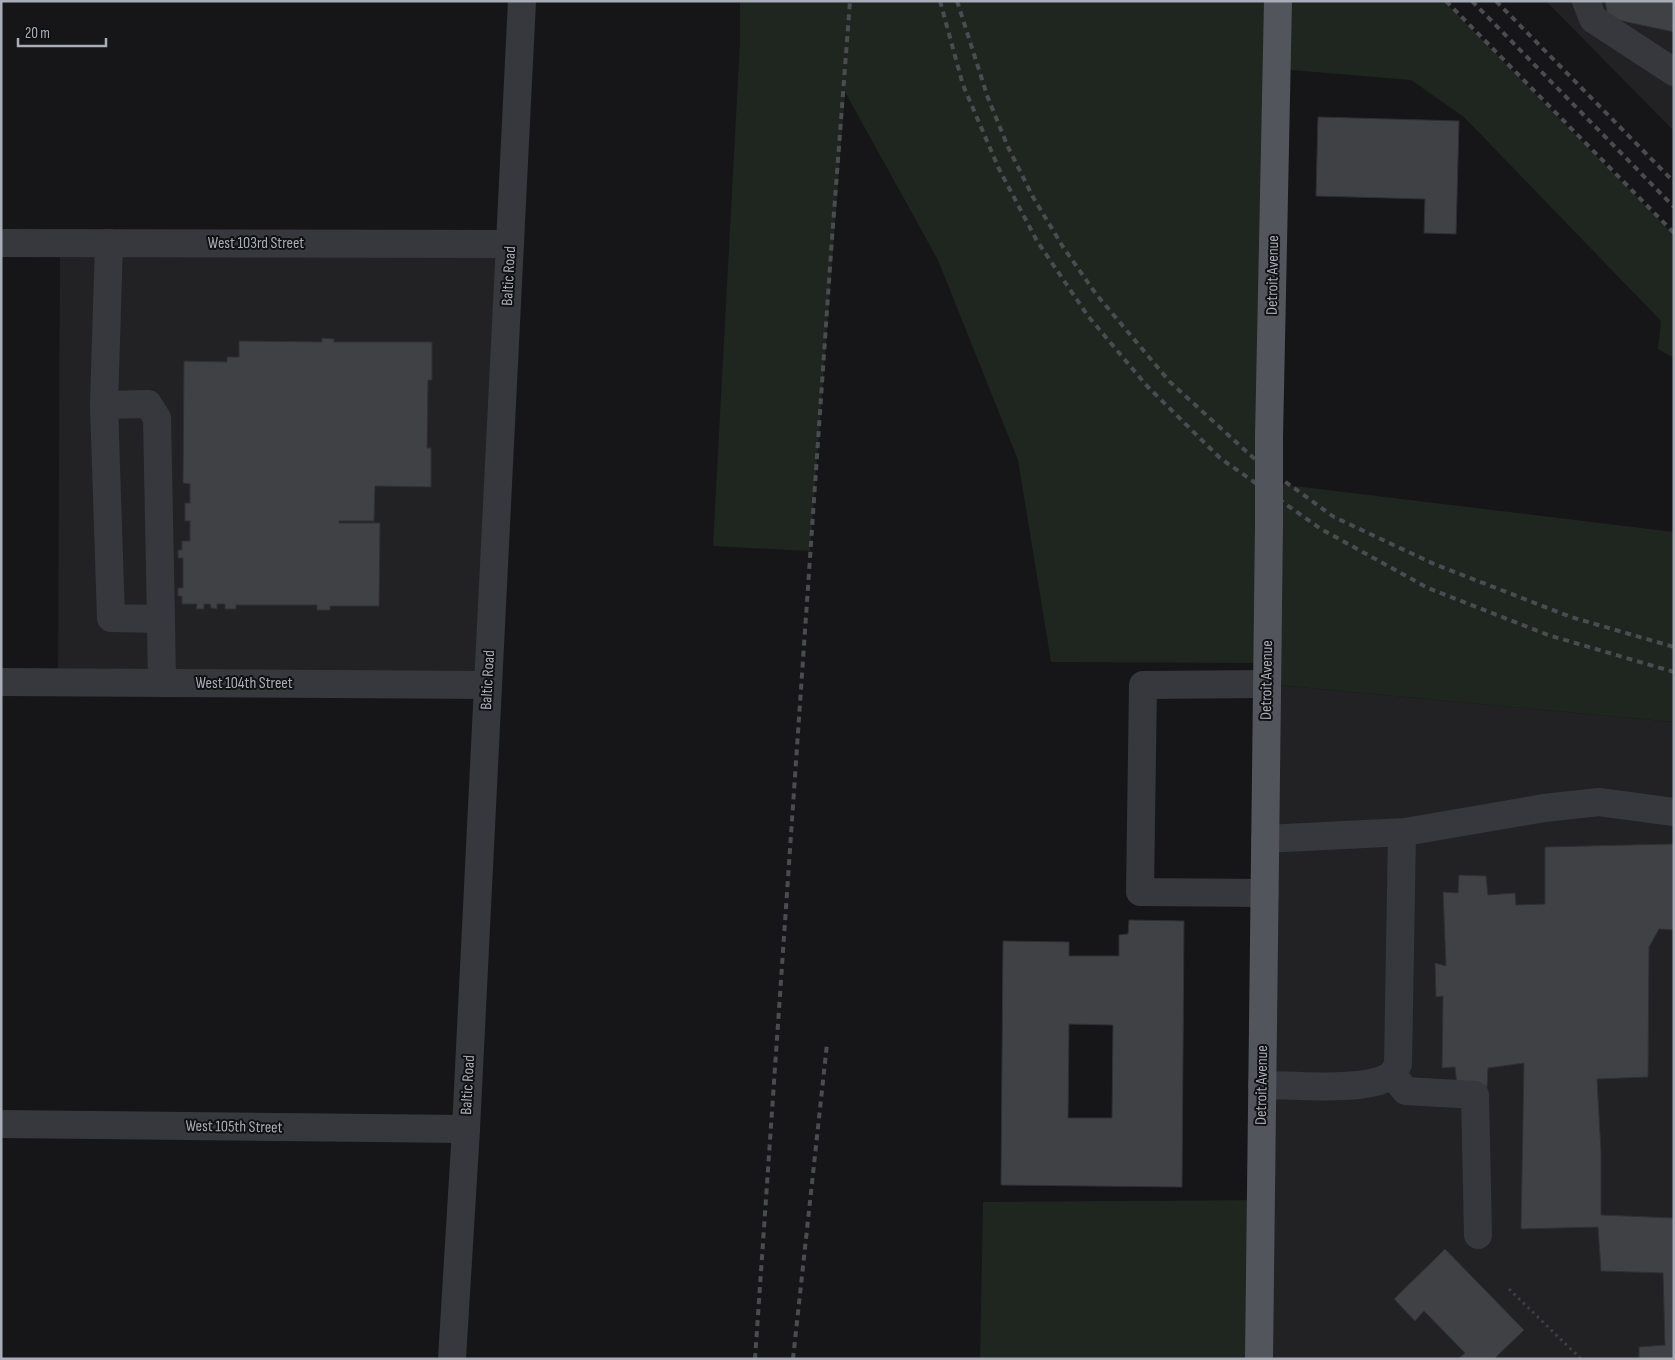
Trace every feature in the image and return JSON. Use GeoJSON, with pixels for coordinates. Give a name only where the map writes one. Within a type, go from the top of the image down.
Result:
{"type":"FeatureCollection","features":[{"type":"Feature","properties":{"kind":"main road","name":"Detroit Avenue"},"geometry":{"type":"LineString","coordinates":[[1259,1359],[1269,438],[1278,1]]}},
{"type":"Feature","properties":{"kind":"street","name":"Baltic Road"},"geometry":{"type":"LineString","coordinates":[[452,1359],[466,1129],[522,1]]}},
{"type":"Feature","properties":{"kind":"street"},"geometry":{"type":"LineString","coordinates":[[1586,1],[1593,19],[1674,72]]}},
{"type":"Feature","properties":{"kind":"street","name":"West 103rd Street"},"geometry":{"type":"LineString","coordinates":[[1,243],[510,244]]}},
{"type":"Feature","properties":{"kind":"street"},"geometry":{"type":"LineString","coordinates":[[108,243],[104,405],[110,618],[161,619]]}},
{"type":"Feature","properties":{"kind":"street"},"geometry":{"type":"LineString","coordinates":[[104,405],[148,404],[157,418],[162,683]]}},
{"type":"Feature","properties":{"kind":"street","name":"West 104th Street"},"geometry":{"type":"LineString","coordinates":[[1,682],[488,685]]}},
{"type":"Feature","properties":{"kind":"street"},"geometry":{"type":"LineString","coordinates":[[1265,894],[1140,892],[1143,685],[1267,684]]}},
{"type":"Feature","properties":{"kind":"street"},"geometry":{"type":"LineString","coordinates":[[1265,839],[1402,832],[1544,808],[1599,802],[1674,812]]}},
{"type":"Feature","properties":{"kind":"street"},"geometry":{"type":"LineString","coordinates":[[1262,1085],[1358,1085],[1379,1081],[1392,1075],[1398,1064],[1402,832]]}},
{"type":"Feature","properties":{"kind":"street"},"geometry":{"type":"LineString","coordinates":[[1392,1075],[1406,1091],[1475,1095],[1478,1235]]}},
{"type":"Feature","properties":{"kind":"street","name":"West 105th Street"},"geometry":{"type":"LineString","coordinates":[[1,1124],[466,1129]]}},
{"type":"Feature","properties":{"kind":"path"},"geometry":{"type":"LineString","coordinates":[[1509,1289],[1581,1359]]}},
{"type":"Feature","properties":{"kind":"shaded area"},"geometry":{"type":"Polygon","coordinates":[[[740,1],[1444,1],[1674,235],[1674,358],[1658,349],[1661,321],[1464,117],[1411,80],[1279,69],[1269,483],[1674,532],[1674,722],[1267,684],[1267,663],[1051,662],[1018,460],[938,260],[845,92],[810,551],[713,546],[740,42],[740,1]]]}},
{"type":"Feature","properties":{"kind":"shaded area"},"geometry":{"type":"Polygon","coordinates":[[[1546,1],[1674,1],[1674,131],[1546,1]]]}},
{"type":"Feature","properties":{"kind":"shaded area"},"geometry":{"type":"Polygon","coordinates":[[[60,243],[510,244],[488,685],[58,682],[60,243]]]}},
{"type":"Feature","properties":{"kind":"shaded area"},"geometry":{"type":"Polygon","coordinates":[[[1267,684],[1674,722],[1674,1359],[1259,1359],[1267,684]]]}},
{"type":"Feature","properties":{"kind":"shaded area"},"geometry":{"type":"Polygon","coordinates":[[[1261,1200],[1259,1359],[980,1359],[983,1202],[1261,1200]]]}},
{"type":"Feature","properties":{"kind":"building"},"geometry":{"type":"Polygon","coordinates":[[[1605,1],[1674,1],[1674,32],[1608,18],[1605,1]]]}},
{"type":"Feature","properties":{"kind":"building"},"geometry":{"type":"Polygon","coordinates":[[[1318,117],[1459,121],[1456,234],[1424,233],[1425,199],[1316,196],[1318,117]]]}},
{"type":"Feature","properties":{"kind":"building"},"geometry":{"type":"Polygon","coordinates":[[[322,338],[334,339],[334,342],[432,342],[432,380],[428,380],[427,448],[431,448],[431,487],[375,486],[374,521],[339,521],[339,523],[380,523],[379,606],[330,606],[330,610],[317,610],[317,605],[236,605],[236,609],[225,609],[225,604],[217,604],[217,609],[211,608],[210,604],[204,604],[204,609],[196,609],[197,604],[182,604],[182,596],[178,596],[178,588],[183,588],[183,558],[178,558],[178,550],[182,550],[182,541],[190,541],[190,521],[185,521],[185,503],[190,503],[190,484],[183,483],[184,361],[227,362],[227,357],[239,357],[239,341],[322,342],[322,338]]]}},
{"type":"Feature","properties":{"kind":"building"},"geometry":{"type":"Polygon","coordinates":[[[1674,844],[1674,930],[1659,929],[1649,947],[1648,1077],[1597,1079],[1601,1152],[1601,1215],[1674,1218],[1674,1359],[1639,1359],[1639,1347],[1665,1345],[1663,1273],[1601,1271],[1598,1227],[1521,1229],[1524,1063],[1488,1068],[1487,1087],[1457,1086],[1455,1067],[1442,1068],[1443,996],[1436,997],[1435,963],[1446,966],[1443,892],[1458,893],[1459,875],[1486,876],[1488,895],[1515,893],[1516,905],[1545,904],[1545,847],[1674,844]]]}},
{"type":"Feature","properties":{"kind":"building"},"geometry":{"type":"Polygon","coordinates":[[[1129,920],[1184,921],[1182,1187],[1001,1185],[1003,941],[1069,942],[1069,956],[1119,956],[1119,935],[1128,934],[1129,920]],[[1069,1024],[1068,1118],[1112,1118],[1113,1025],[1069,1024]]]}},
{"type":"Feature","properties":{"kind":"building"},"geometry":{"type":"Polygon","coordinates":[[[1445,1249],[1524,1330],[1494,1359],[1458,1359],[1465,1353],[1424,1311],[1415,1321],[1394,1299],[1445,1249]]]}},
{"type":"Feature","properties":{"kind":"railway"},"geometry":{"type":"LineString","coordinates":[[755,1359],[850,1]]}},
{"type":"Feature","properties":{"kind":"railway"},"geometry":{"type":"LineString","coordinates":[[940,1],[963,85],[999,169],[1037,241],[1088,316],[1147,386],[1220,458],[1321,529],[1428,588],[1548,635],[1674,672]]}},
{"type":"Feature","properties":{"kind":"railway"},"geometry":{"type":"LineString","coordinates":[[957,1],[988,98],[1008,147],[1033,197],[1063,247],[1096,294],[1170,382],[1258,462],[1334,517],[1434,564],[1571,617],[1674,647]]}},
{"type":"Feature","properties":{"kind":"railway"},"geometry":{"type":"LineString","coordinates":[[1446,1],[1674,233]]}},
{"type":"Feature","properties":{"kind":"railway"},"geometry":{"type":"LineString","coordinates":[[1472,1],[1674,207]]}},
{"type":"Feature","properties":{"kind":"railway"},"geometry":{"type":"LineString","coordinates":[[1496,1],[1674,182]]}},
{"type":"Feature","properties":{"kind":"railway"},"geometry":{"type":"LineString","coordinates":[[793,1359],[827,1044]]}}]}
